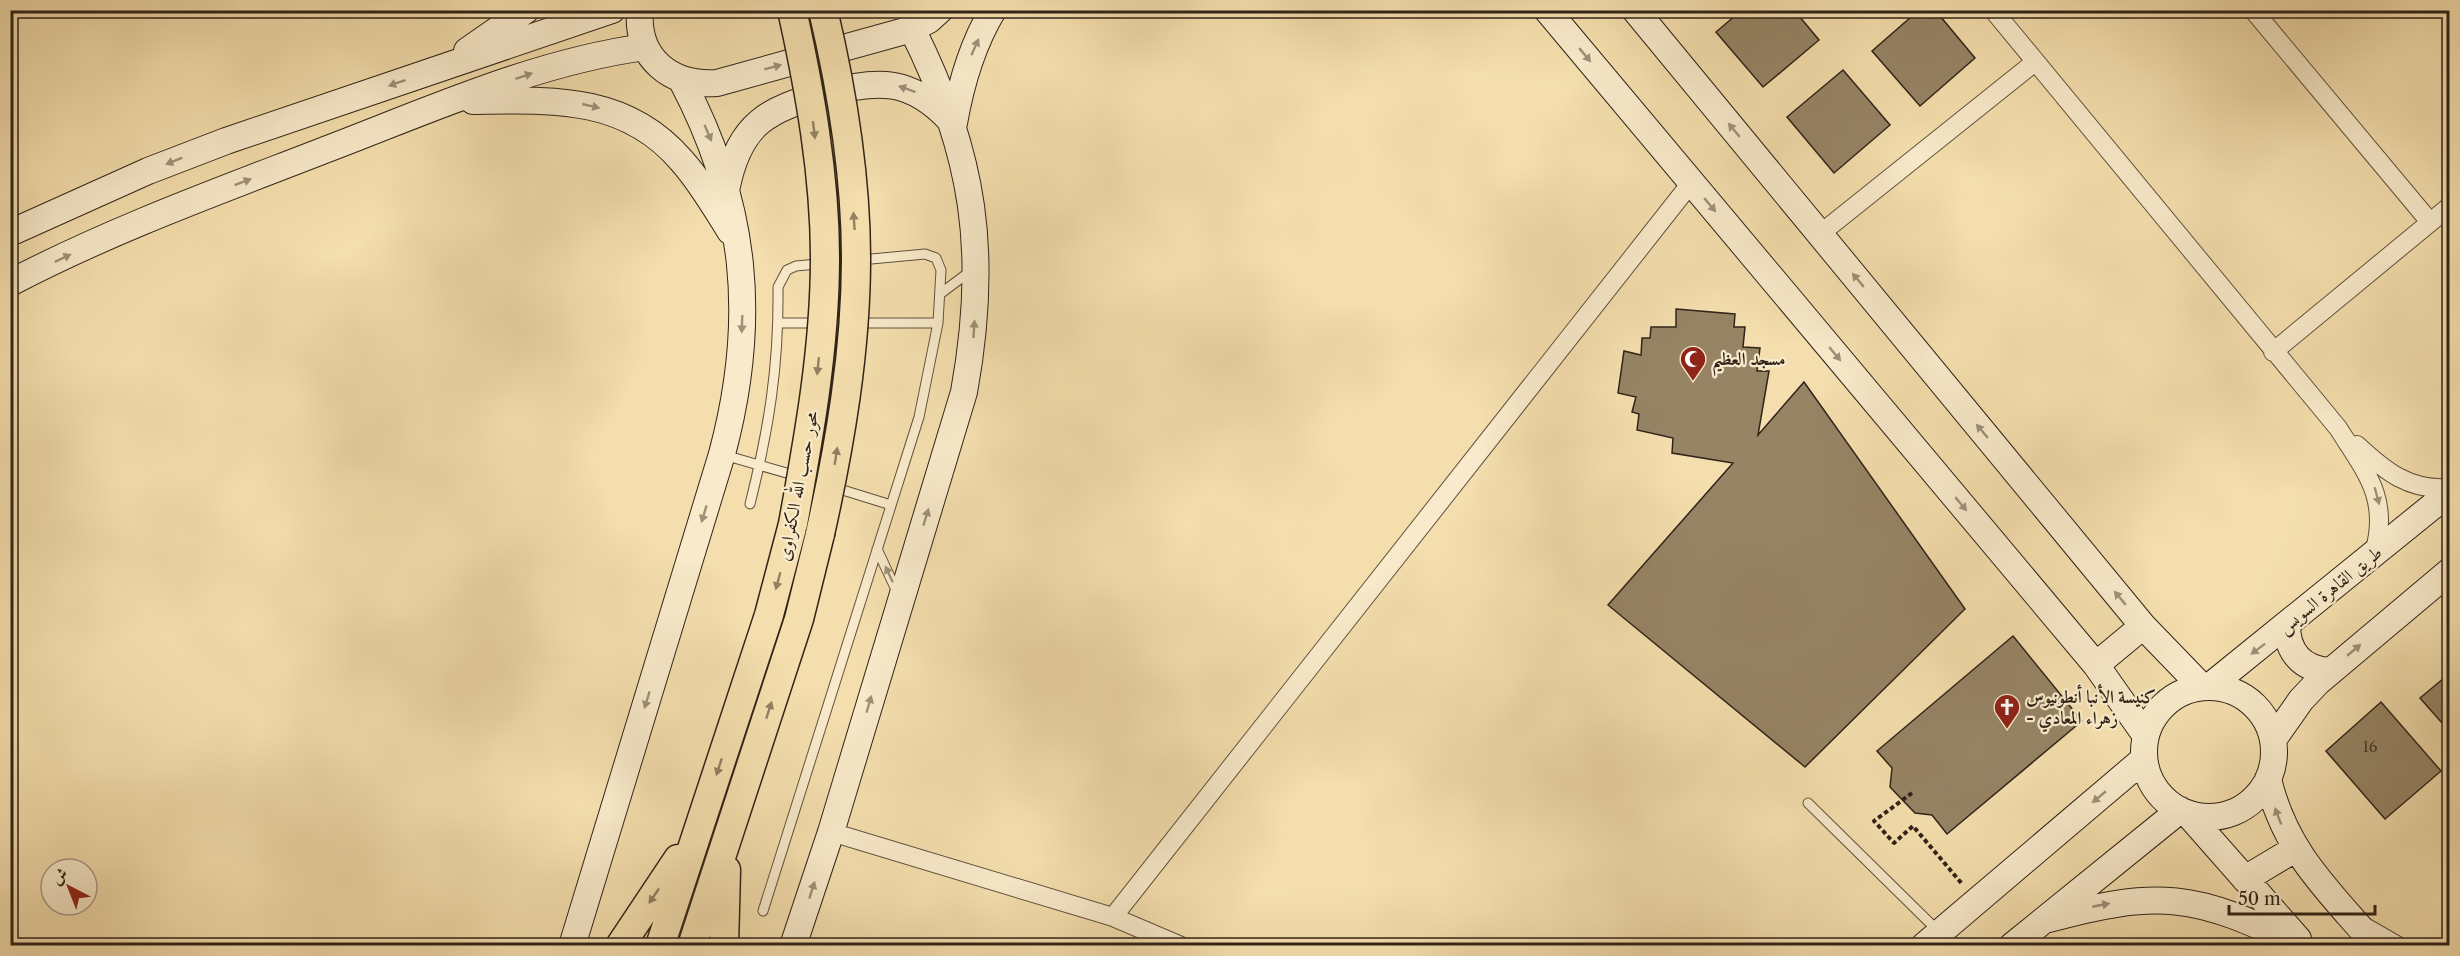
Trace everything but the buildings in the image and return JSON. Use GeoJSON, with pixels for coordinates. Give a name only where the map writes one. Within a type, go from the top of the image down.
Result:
{"type":"FeatureCollection","features":[{"type":"Feature","properties":{"kind":"main road","name":"محور حسب الله الكفراوى"},"geometry":{"type":"LineString","coordinates":[[660,945],[769,615],[793,524],[815,402],[825,258],[821,193],[812,119],[792,10]]}},
{"type":"Feature","properties":{"kind":"main road","name":"محور حسب الله الكفراوى"},"geometry":{"type":"LineString","coordinates":[[692,945],[799,619],[820,534],[844,405],[853,332],[856,258],[842,113],[823,10]]}},
{"type":"Feature","properties":{"kind":"main road"},"geometry":{"type":"LineString","coordinates":[[620,945],[698,830]]}},
{"type":"Feature","properties":{"kind":"main road"},"geometry":{"type":"LineString","coordinates":[[724,945],[727,837]]}},
{"type":"Feature","properties":{"kind":"street"},"geometry":{"type":"LineString","coordinates":[[438,70],[526,10]]}},
{"type":"Feature","properties":{"kind":"street"},"geometry":{"type":"LineString","coordinates":[[10,233],[129,180],[226,141],[612,10]]}},
{"type":"Feature","properties":{"kind":"street"},"geometry":{"type":"LineString","coordinates":[[572,945],[722,454],[733,414],[741,357],[743,300],[738,243],[727,186],[715,150],[682,81],[655,61],[645,47],[640,30],[640,10]]}},
{"type":"Feature","properties":{"kind":"street"},"geometry":{"type":"LineString","coordinates":[[682,81],[717,82],[912,29],[929,20],[940,10]]}},
{"type":"Feature","properties":{"kind":"street"},"geometry":{"type":"LineString","coordinates":[[954,123],[960,88],[971,54],[993,10]]}},
{"type":"Feature","properties":{"kind":"street"},"geometry":{"type":"LineString","coordinates":[[1547,10],[2096,665],[2145,748],[2156,790],[2184,812],[2302,945]]}},
{"type":"Feature","properties":{"kind":"street"},"geometry":{"type":"LineString","coordinates":[[1635,10],[2143,626],[2205,687]]}},
{"type":"Feature","properties":{"kind":"street"},"geometry":{"type":"LineString","coordinates":[[1993,10],[2338,428],[2366,470],[2379,500],[2380,533],[2374,555]]}},
{"type":"Feature","properties":{"kind":"street"},"geometry":{"type":"LineString","coordinates":[[2253,10],[2430,222]]}},
{"type":"Feature","properties":{"kind":"street"},"geometry":{"type":"LineString","coordinates":[[793,945],[831,832],[964,392],[974,338],[977,266],[975,230],[967,176],[954,123],[935,75],[912,29]]}},
{"type":"Feature","properties":{"kind":"street"},"geometry":{"type":"LineString","coordinates":[[10,283],[165,213],[449,102],[570,61],[645,47]]}},
{"type":"Feature","properties":{"kind":"street"},"geometry":{"type":"LineString","coordinates":[[1820,234],[2035,62]]}},
{"type":"Feature","properties":{"kind":"street"},"geometry":{"type":"LineString","coordinates":[[727,186],[737,152],[746,137],[772,112],[798,100],[849,87],[888,84],[924,96],[954,123]]}},
{"type":"Feature","properties":{"kind":"street"},"geometry":{"type":"LineString","coordinates":[[449,102],[571,102],[602,108],[630,120],[657,137],[680,158],[738,243]]}},
{"type":"Feature","properties":{"kind":"street"},"geometry":{"type":"LineString","coordinates":[[1113,917],[1692,183]]}},
{"type":"Feature","properties":{"kind":"street"},"geometry":{"type":"LineString","coordinates":[[2273,352],[2450,206]]}},
{"type":"Feature","properties":{"kind":"street"},"geometry":{"type":"LineString","coordinates":[[2338,428],[2396,478],[2420,487],[2450,490]]}},
{"type":"Feature","properties":{"kind":"street","name":"طريق القاهرة السويس"},"geometry":{"type":"LineString","coordinates":[[2205,687],[2287,625],[2450,490]]}},
{"type":"Feature","properties":{"kind":"street"},"geometry":{"type":"LineString","coordinates":[[2273,740],[2301,700],[2329,671],[2450,571]]}},
{"type":"Feature","properties":{"kind":"street"},"geometry":{"type":"LineString","coordinates":[[2287,625],[2289,643],[2297,658],[2312,668],[2329,671]]}},
{"type":"Feature","properties":{"kind":"street"},"geometry":{"type":"LineString","coordinates":[[2096,665],[2143,626]]}},
{"type":"Feature","properties":{"kind":"street"},"geometry":{"type":"LineString","coordinates":[[1932,939],[2145,748],[2153,718],[2166,703],[2182,692],[2205,687],[2227,689],[2243,696],[2257,708],[2267,723],[2273,740],[2274,760],[2268,779],[2257,795],[2242,808],[2225,815],[2206,817],[2184,812]]}},
{"type":"Feature","properties":{"kind":"street"},"geometry":{"type":"LineString","coordinates":[[2268,779],[2279,819],[2295,849],[2376,945]]}},
{"type":"Feature","properties":{"kind":"street"},"geometry":{"type":"LineString","coordinates":[[2012,945],[2184,812]]}},
{"type":"Feature","properties":{"kind":"street"},"geometry":{"type":"LineString","coordinates":[[831,832],[1113,917],[1181,945]]}},
{"type":"Feature","properties":{"kind":"street"},"geometry":{"type":"LineString","coordinates":[[2245,879],[2295,849]]}},
{"type":"Feature","properties":{"kind":"street"},"geometry":{"type":"LineString","coordinates":[[2045,920],[2095,906],[2129,900],[2163,899],[2196,903],[2229,912],[2302,945]]}},
{"type":"Feature","properties":{"kind":"street"},"geometry":{"type":"LineString","coordinates":[[2356,922],[2398,945]]}},
{"type":"Feature","properties":{"kind":"lane"},"geometry":{"type":"LineString","coordinates":[[750,504],[774,397],[778,287],[787,270],[796,266],[931,255],[939,263],[939,323],[919,417],[763,911]]}},
{"type":"Feature","properties":{"kind":"lane"},"geometry":{"type":"LineString","coordinates":[[940,294],[977,266]]}},
{"type":"Feature","properties":{"kind":"lane"},"geometry":{"type":"LineString","coordinates":[[778,323],[836,323]]}},
{"type":"Feature","properties":{"kind":"lane"},"geometry":{"type":"LineString","coordinates":[[847,323],[939,323]]}},
{"type":"Feature","properties":{"kind":"lane"},"geometry":{"type":"LineString","coordinates":[[722,454],[891,505]]}},
{"type":"Feature","properties":{"kind":"lane"},"geometry":{"type":"LineString","coordinates":[[877,549],[900,599]]}},
{"type":"Feature","properties":{"kind":"lane"},"geometry":{"type":"LineString","coordinates":[[1808,803],[1932,939]]}},
{"type":"Feature","properties":{"kind":"path"},"geometry":{"type":"LineString","coordinates":[[1912,793],[1874,821],[1894,843],[1913,826],[1977,901]]}},
{"type":"Feature","properties":{"kind":"place","name":"مسجد العظيم"},"geometry":{"type":"Point","coordinates":[1693,382]}},
{"type":"Feature","properties":{"kind":"place","name":"كنيسة الأنبا أنطونيوس - زهراء المعادي"},"geometry":{"type":"Point","coordinates":[2007,730]}}]}
